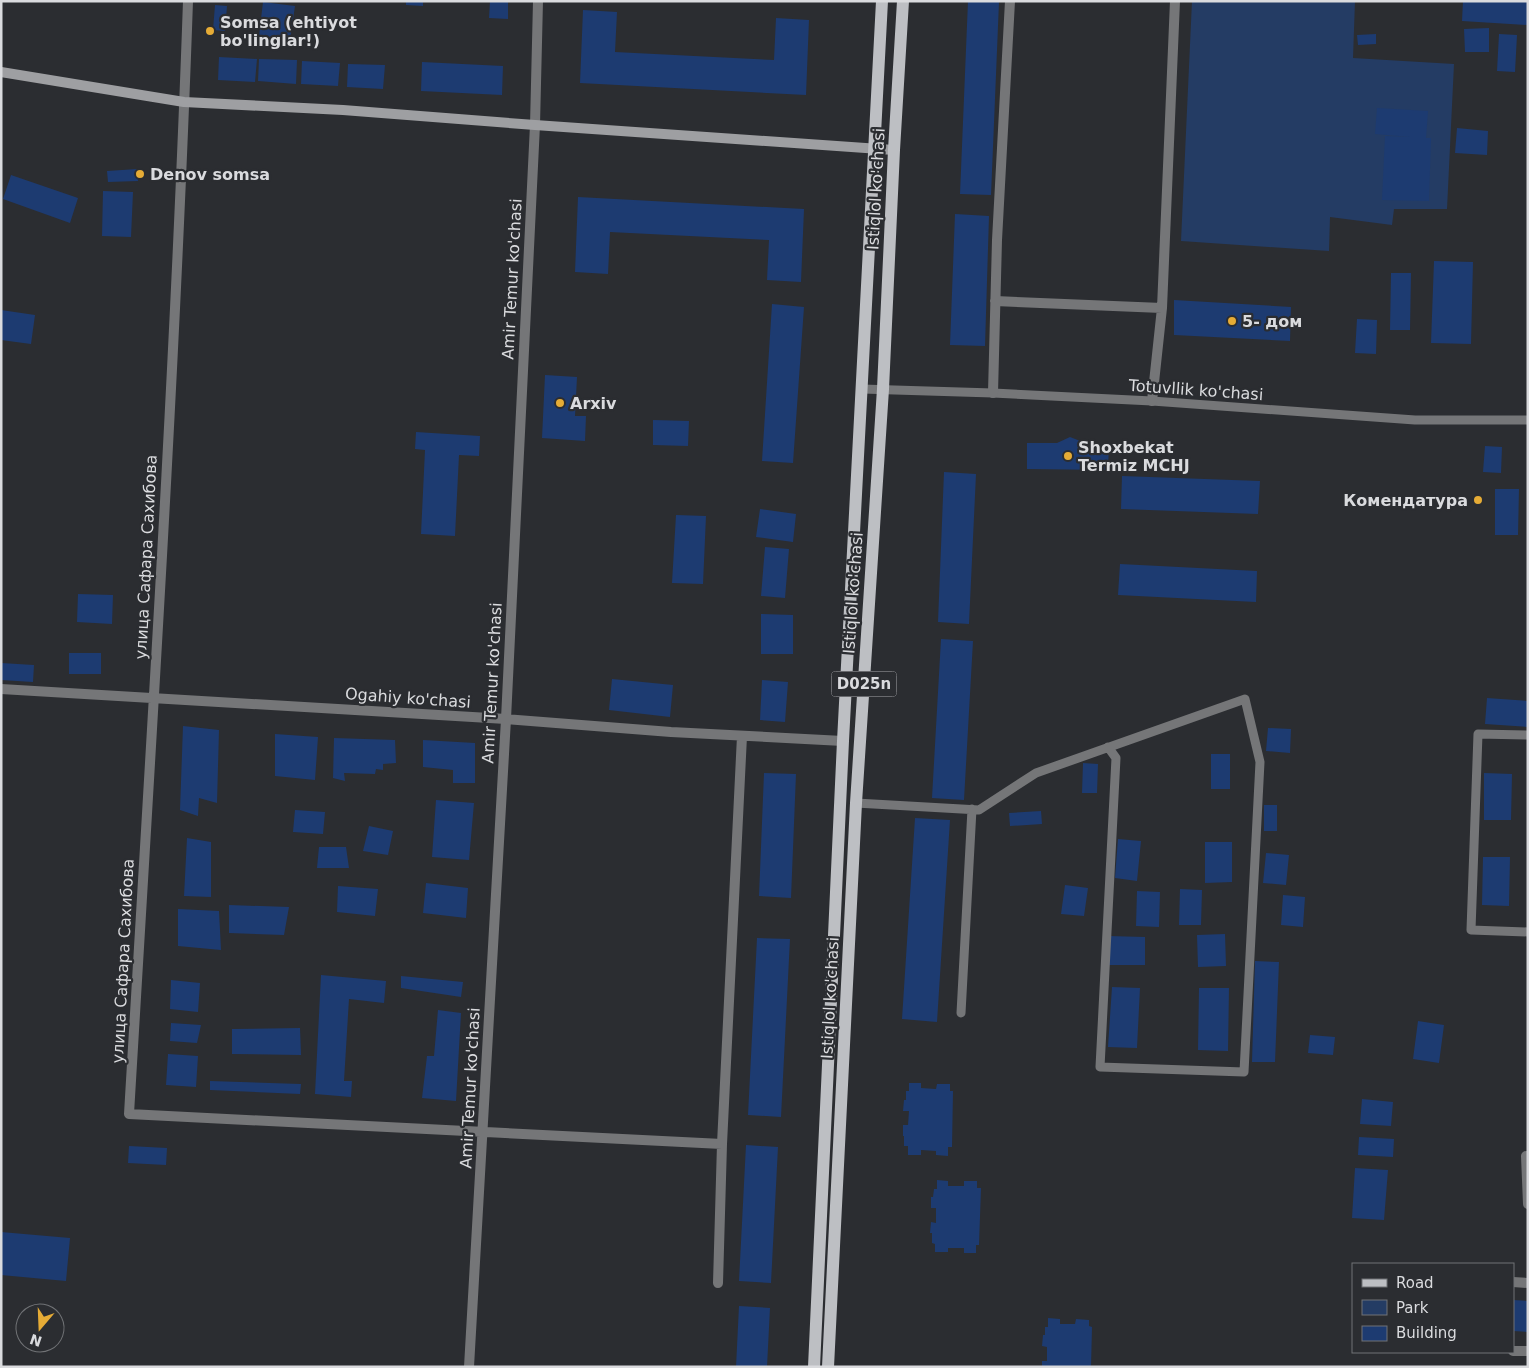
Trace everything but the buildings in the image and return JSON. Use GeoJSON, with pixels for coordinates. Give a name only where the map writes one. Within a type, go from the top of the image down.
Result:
{"type":"FeatureCollection","features":[{"type":"Feature","properties":{"kind":"main road","name":"Istiqlol ko'chasi"},"geometry":{"type":"LineString","coordinates":[[814,1367],[843,741],[882,1]]}},
{"type":"Feature","properties":{"kind":"main road","name":"Istiqlol ko'chasi"},"geometry":{"type":"LineString","coordinates":[[828,1367],[856,803],[883,389],[903,1]]}},
{"type":"Feature","properties":{"kind":"street","name":"улица Сафара Сахибова"},"geometry":{"type":"LineString","coordinates":[[188,1],[154,698],[129,1114],[482,1132]]}},
{"type":"Feature","properties":{"kind":"street","name":"Amir Temur ko'chasi"},"geometry":{"type":"LineString","coordinates":[[469,1367],[506,719],[535,125],[538,1]]}},
{"type":"Feature","properties":{"kind":"street"},"geometry":{"type":"LineString","coordinates":[[993,392],[1003,117],[1010,1]]}},
{"type":"Feature","properties":{"kind":"street"},"geometry":{"type":"LineString","coordinates":[[1152,401],[1162,308],[1175,1]]}},
{"type":"Feature","properties":{"kind":"street"},"geometry":{"type":"LineString","coordinates":[[1,72],[184,102],[343,110],[894,150]]}},
{"type":"Feature","properties":{"kind":"street"},"geometry":{"type":"LineString","coordinates":[[995,301],[1162,308]]}},
{"type":"Feature","properties":{"kind":"street","name":"Ogahiy ko'chasi"},"geometry":{"type":"LineString","coordinates":[[1,689],[506,719],[671,732],[843,741]]}},
{"type":"Feature","properties":{"kind":"street"},"geometry":{"type":"LineString","coordinates":[[718,1284],[722,1144],[742,736]]}},
{"type":"Feature","properties":{"kind":"street"},"geometry":{"type":"LineString","coordinates":[[482,1132],[722,1144]]}},
{"type":"Feature","properties":{"kind":"street"},"geometry":{"type":"LineString","coordinates":[[1528,1156],[1526,1156],[1528,1204]]}},
{"type":"Feature","properties":{"kind":"street"},"geometry":{"type":"LineString","coordinates":[[1514,1282],[1528,1283]]}},
{"type":"Feature","properties":{"kind":"street"},"geometry":{"type":"LineString","coordinates":[[1514,1351],[1528,1351]]}},
{"type":"Feature","properties":{"kind":"lane","name":"Totuvllik ko'chasi"},"geometry":{"type":"LineString","coordinates":[[862,389],[993,392],[1152,401],[1415,420],[1528,420]]}},
{"type":"Feature","properties":{"kind":"lane"},"geometry":{"type":"LineString","coordinates":[[856,803],[979,810],[1036,773],[1245,699],[1260,762],[1244,1072],[1100,1067],[1116,758],[1108,748]]}},
{"type":"Feature","properties":{"kind":"lane"},"geometry":{"type":"LineString","coordinates":[[1528,735],[1478,734],[1471,930],[1528,932]]}},
{"type":"Feature","properties":{"kind":"lane"},"geometry":{"type":"LineString","coordinates":[[961,1013],[972,810]]}},
{"type":"Feature","properties":{"kind":"green space"},"geometry":{"type":"Polygon","coordinates":[[[1192,1],[1355,1],[1353,58],[1454,64],[1447,209],[1394,209],[1392,225],[1330,217],[1329,251],[1181,241],[1192,1]]]}},
{"type":"Feature","properties":{"kind":"place","name":"Somsa (ehtiyot bo'linglar!)"},"geometry":{"type":"Point","coordinates":[210,31]}},
{"type":"Feature","properties":{"kind":"place","name":"Denov somsa"},"geometry":{"type":"Point","coordinates":[140,174]}},
{"type":"Feature","properties":{"kind":"place","name":"5- дом"},"geometry":{"type":"Point","coordinates":[1232,321]}},
{"type":"Feature","properties":{"kind":"place","name":"Arxiv"},"geometry":{"type":"Point","coordinates":[560,403]}},
{"type":"Feature","properties":{"kind":"place","name":"Shoxbekat Termiz MCHJ"},"geometry":{"type":"Point","coordinates":[1068,456]}},
{"type":"Feature","properties":{"kind":"place","name":"Комендатура"},"geometry":{"type":"Point","coordinates":[1478,500]}}]}
